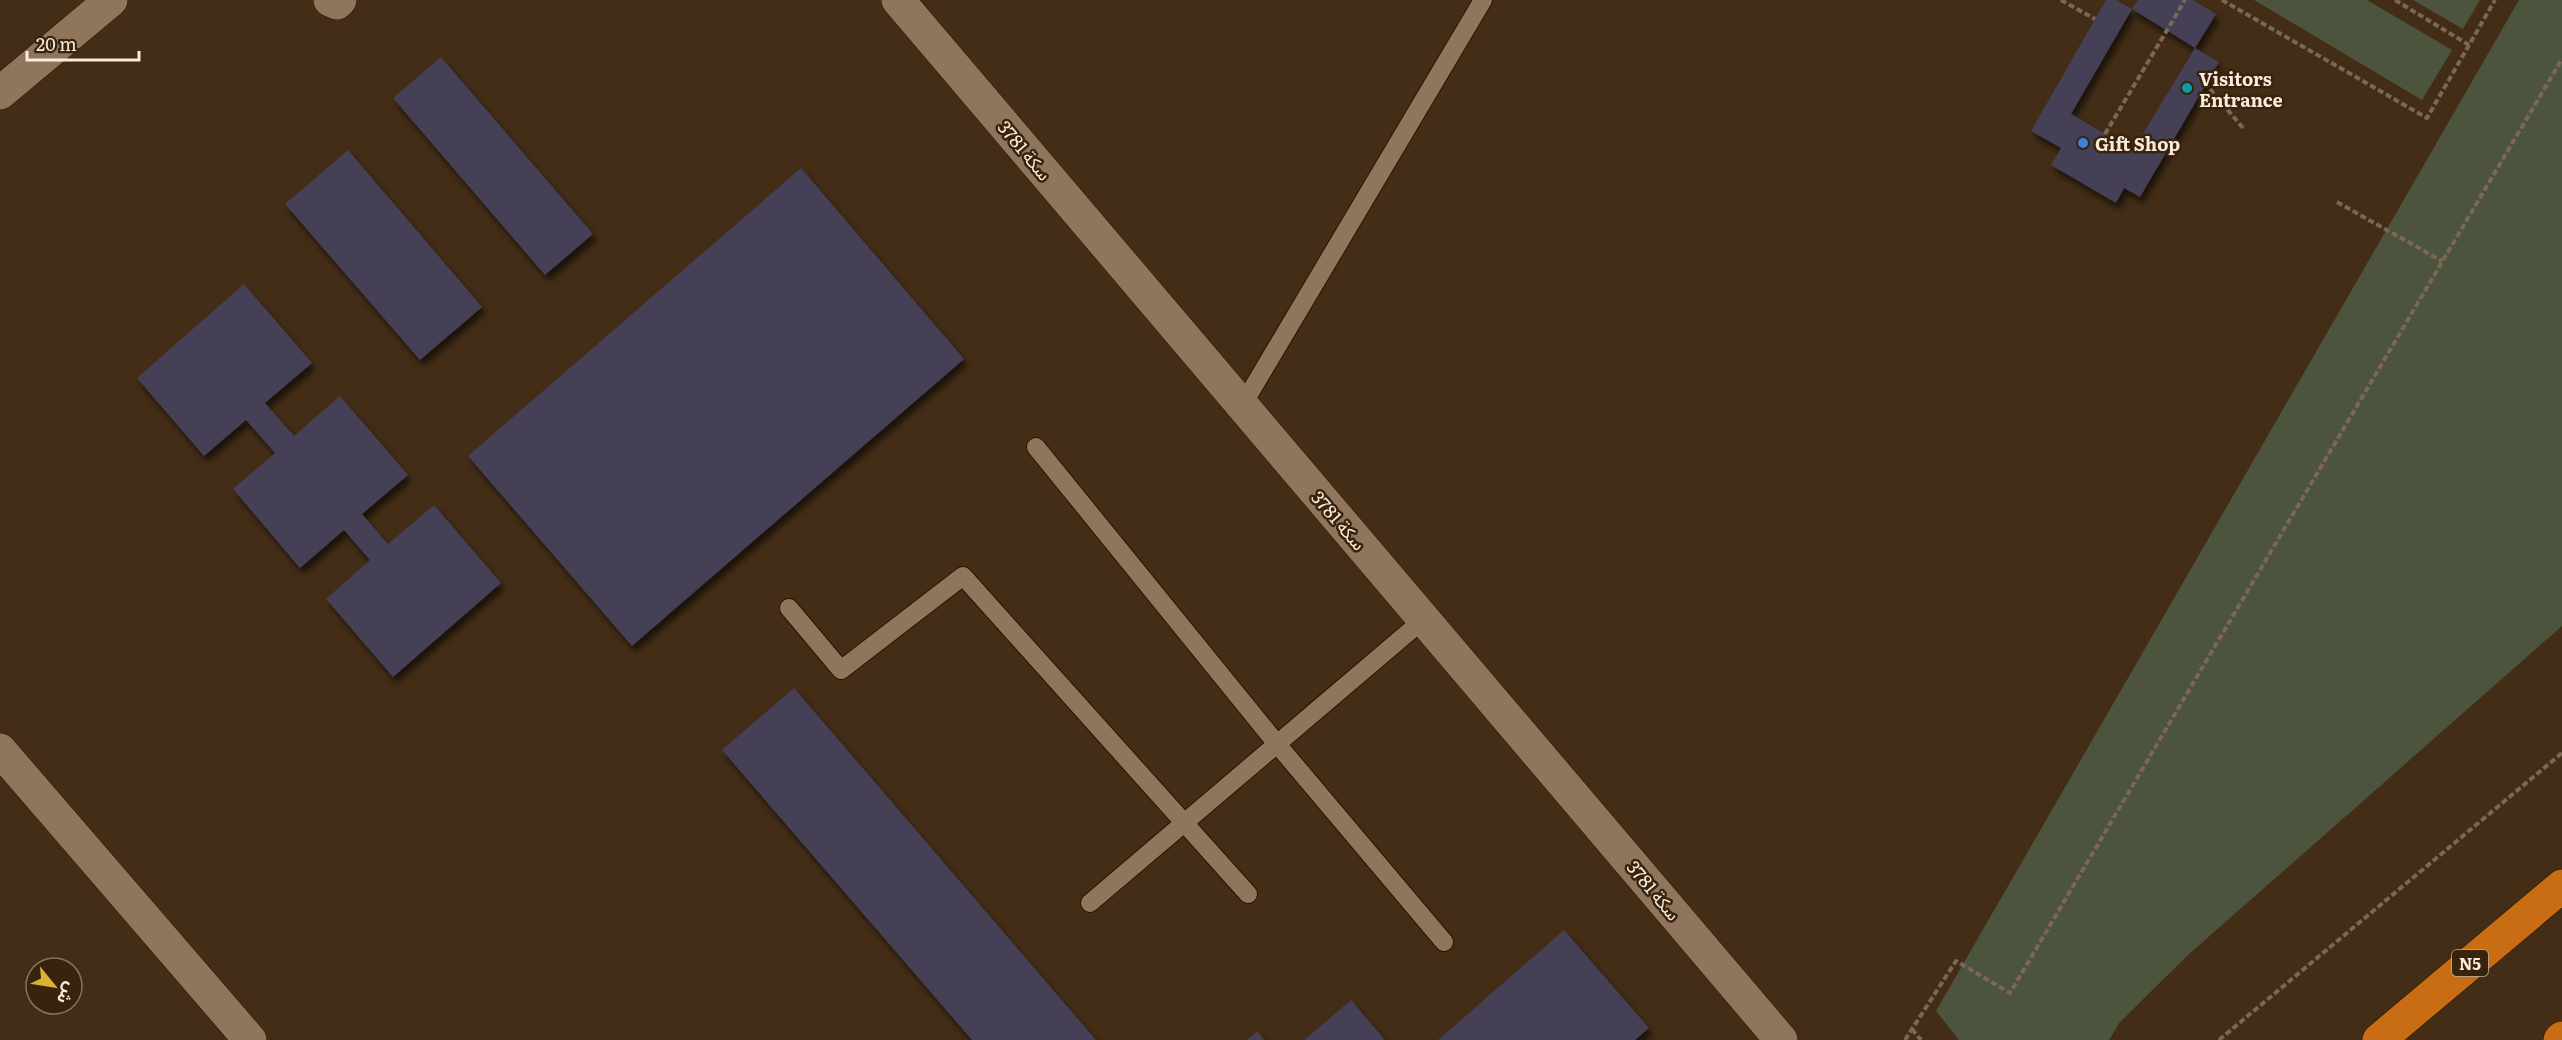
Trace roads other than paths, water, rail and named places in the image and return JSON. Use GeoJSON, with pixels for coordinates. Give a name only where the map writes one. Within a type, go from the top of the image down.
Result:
{"type":"FeatureCollection","features":[{"type":"Feature","properties":{"kind":"highway","name":"N5"},"geometry":{"type":"LineString","coordinates":[[2379,1040],[2562,886]]}},
{"type":"Feature","properties":{"kind":"street"},"geometry":{"type":"LineString","coordinates":[[0,93],[111,0]]}},
{"type":"Feature","properties":{"kind":"street"},"geometry":{"type":"LineString","coordinates":[[330,0],[337,3],[340,0]]}},
{"type":"Feature","properties":{"kind":"street","name":"سكة 3781"},"geometry":{"type":"LineString","coordinates":[[898,0],[1781,1040]]}},
{"type":"Feature","properties":{"kind":"street"},"geometry":{"type":"LineString","coordinates":[[0,750],[250,1040]]}},
{"type":"Feature","properties":{"kind":"lane"},"geometry":{"type":"LineString","coordinates":[[1242,406],[1483,0]]}},
{"type":"Feature","properties":{"kind":"lane"},"geometry":{"type":"LineString","coordinates":[[1036,447],[1277,744],[1444,942]]}},
{"type":"Feature","properties":{"kind":"lane"},"geometry":{"type":"LineString","coordinates":[[789,608],[841,670],[963,576],[1248,894]]}},
{"type":"Feature","properties":{"kind":"lane"},"geometry":{"type":"LineString","coordinates":[[1090,903],[1424,619]]}},
{"type":"Feature","properties":{"kind":"place","name":"Visitors Entrance"},"geometry":{"type":"Point","coordinates":[2187,88]}},
{"type":"Feature","properties":{"kind":"place","name":"Gift Shop"},"geometry":{"type":"Point","coordinates":[2083,143]}}]}
